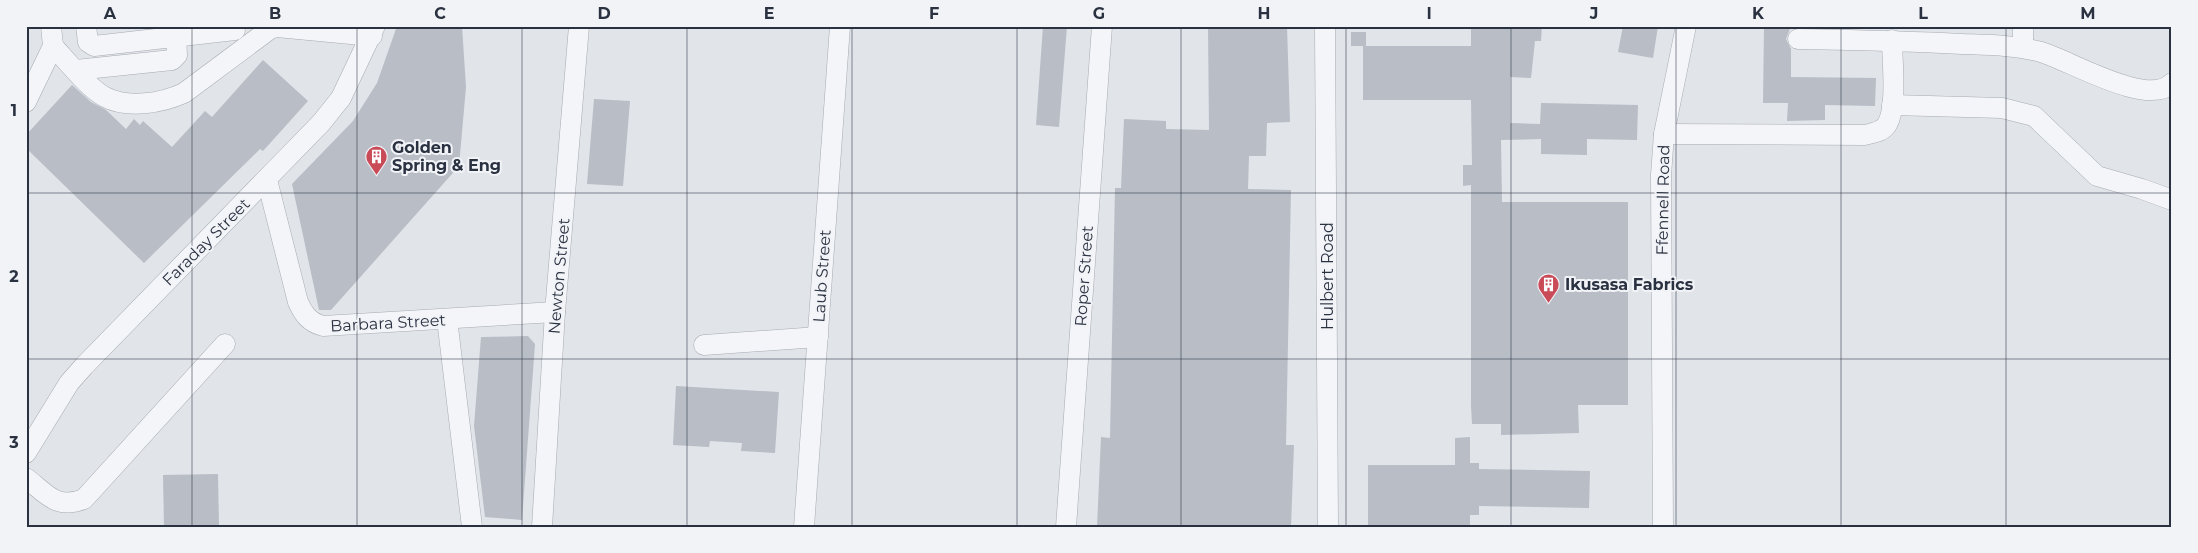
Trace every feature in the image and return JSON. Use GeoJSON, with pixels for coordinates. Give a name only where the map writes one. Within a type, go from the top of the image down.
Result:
{"type":"FeatureCollection","features":[{"type":"Feature","properties":{"kind":"street"},"geometry":{"type":"LineString","coordinates":[[86,26],[88,42],[94,46],[235,28],[238,54]]}},
{"type":"Feature","properties":{"kind":"street","name":"Newton Street"},"geometry":{"type":"LineString","coordinates":[[542,527],[555,312],[579,26]]}},
{"type":"Feature","properties":{"kind":"street","name":"Laub Street"},"geometry":{"type":"LineString","coordinates":[[804,527],[840,26]]}},
{"type":"Feature","properties":{"kind":"street","name":"Roper Street"},"geometry":{"type":"LineString","coordinates":[[1066,527],[1102,26]]}},
{"type":"Feature","properties":{"kind":"street","name":"Hulbert Road"},"geometry":{"type":"LineString","coordinates":[[1325,26],[1328,527]]}},
{"type":"Feature","properties":{"kind":"street","name":"Ffennell Road"},"geometry":{"type":"LineString","coordinates":[[1664,527],[1661,175],[1664,134],[1686,26]]}},
{"type":"Feature","properties":{"kind":"street"},"geometry":{"type":"LineString","coordinates":[[2023,26],[2023,47]]}},
{"type":"Feature","properties":{"kind":"street"},"geometry":{"type":"LineString","coordinates":[[52,36],[76,70],[106,97],[129,103],[159,102],[184,93],[270,29],[277,27],[373,31]]}},
{"type":"Feature","properties":{"kind":"street","name":"Faraday Street"},"geometry":{"type":"LineString","coordinates":[[26,453],[74,378],[267,180],[341,98],[373,31]]}},
{"type":"Feature","properties":{"kind":"street"},"geometry":{"type":"LineString","coordinates":[[26,102],[52,36]]}},
{"type":"Feature","properties":{"kind":"street"},"geometry":{"type":"LineString","coordinates":[[76,70],[172,60],[177,54],[176,36]]}},
{"type":"Feature","properties":{"kind":"street"},"geometry":{"type":"LineString","coordinates":[[1798,39],[1892,40],[2023,47],[2052,55],[2128,88],[2170,89]]}},
{"type":"Feature","properties":{"kind":"street"},"geometry":{"type":"LineString","coordinates":[[1664,134],[1865,135],[1877,133],[1885,127],[1890,118],[1892,105],[1892,40]]}},
{"type":"Feature","properties":{"kind":"street"},"geometry":{"type":"LineString","coordinates":[[1892,105],[2002,108],[2034,116],[2097,176],[2172,200]]}},
{"type":"Feature","properties":{"kind":"street","name":"Barbara Street"},"geometry":{"type":"LineString","coordinates":[[267,180],[298,302],[309,320],[323,326],[555,312]]}},
{"type":"Feature","properties":{"kind":"street"},"geometry":{"type":"LineString","coordinates":[[447,319],[472,527]]}},
{"type":"Feature","properties":{"kind":"street"},"geometry":{"type":"LineString","coordinates":[[704,345],[818,337]]}},
{"type":"Feature","properties":{"kind":"street"},"geometry":{"type":"LineString","coordinates":[[26,478],[58,502],[70,504],[84,499],[224,344]]}},
{"type":"Feature","properties":{"kind":"building","name":"Golden Spring & Eng"},"geometry":{"type":"Polygon","coordinates":[[[397,26],[462,26],[466,87],[459,166],[331,310],[319,310],[292,184],[353,121],[377,83],[397,26]]]}},
{"type":"Feature","properties":{"kind":"building"},"geometry":{"type":"Polygon","coordinates":[[[1043,26],[1067,26],[1059,127],[1036,125],[1043,26]]]}},
{"type":"Feature","properties":{"kind":"building"},"geometry":{"type":"Polygon","coordinates":[[[1208,26],[1287,26],[1290,122],[1267,123],[1266,156],[1249,156],[1248,189],[1291,190],[1286,445],[1294,445],[1291,527],[1097,527],[1101,437],[1110,438],[1115,188],[1121,188],[1124,119],[1166,121],[1166,129],[1209,130],[1208,26]]]}},
{"type":"Feature","properties":{"kind":"building"},"geometry":{"type":"Polygon","coordinates":[[[1471,26],[1542,26],[1541,41],[1535,41],[1531,78],[1510,77],[1510,123],[1540,124],[1541,103],[1638,105],[1637,140],[1587,139],[1587,155],[1541,154],[1541,139],[1501,140],[1502,202],[1628,202],[1628,405],[1578,405],[1579,433],[1501,435],[1501,424],[1472,424],[1471,185],[1463,186],[1463,165],[1472,165],[1471,100],[1363,100],[1363,46],[1351,46],[1351,32],[1366,32],[1366,46],[1471,46],[1471,26]]]}},
{"type":"Feature","properties":{"kind":"building"},"geometry":{"type":"Polygon","coordinates":[[[1623,26],[1658,26],[1653,58],[1618,52],[1623,26]]]}},
{"type":"Feature","properties":{"kind":"building"},"geometry":{"type":"Polygon","coordinates":[[[1764,26],[1791,26],[1786,39],[1791,49],[1791,77],[1876,78],[1875,106],[1825,105],[1825,120],[1787,121],[1788,103],[1763,103],[1764,26]]]}},
{"type":"Feature","properties":{"kind":"building"},"geometry":{"type":"Polygon","coordinates":[[[263,60],[308,101],[263,151],[260,149],[144,263],[26,148],[26,135],[72,85],[91,102],[106,110],[126,129],[134,119],[140,125],[143,121],[172,147],[205,111],[212,117],[263,60]]]}},
{"type":"Feature","properties":{"kind":"building"},"geometry":{"type":"Polygon","coordinates":[[[594,99],[630,101],[623,186],[587,184],[594,99]]]}},
{"type":"Feature","properties":{"kind":"building"},"geometry":{"type":"Polygon","coordinates":[[[528,336],[535,344],[522,520],[485,517],[474,426],[481,337],[528,336]]]}},
{"type":"Feature","properties":{"kind":"building"},"geometry":{"type":"Polygon","coordinates":[[[676,386],[779,392],[775,453],[741,451],[742,443],[710,441],[709,447],[673,445],[676,386]]]}},
{"type":"Feature","properties":{"kind":"building"},"geometry":{"type":"Polygon","coordinates":[[[1470,437],[1470,463],[1479,463],[1479,469],[1590,471],[1589,508],[1479,506],[1479,515],[1470,515],[1470,527],[1368,527],[1368,465],[1455,465],[1455,438],[1470,437]]]}},
{"type":"Feature","properties":{"kind":"building"},"geometry":{"type":"Polygon","coordinates":[[[218,474],[219,527],[164,527],[163,475],[218,474]]]}},
{"type":"Feature","properties":{"kind":"place","name":"Golden Spring & Eng"},"geometry":{"type":"Point","coordinates":[376,175]}},
{"type":"Feature","properties":{"kind":"place","name":"Ikusasa Fabrics"},"geometry":{"type":"Point","coordinates":[1549,303]}}]}
